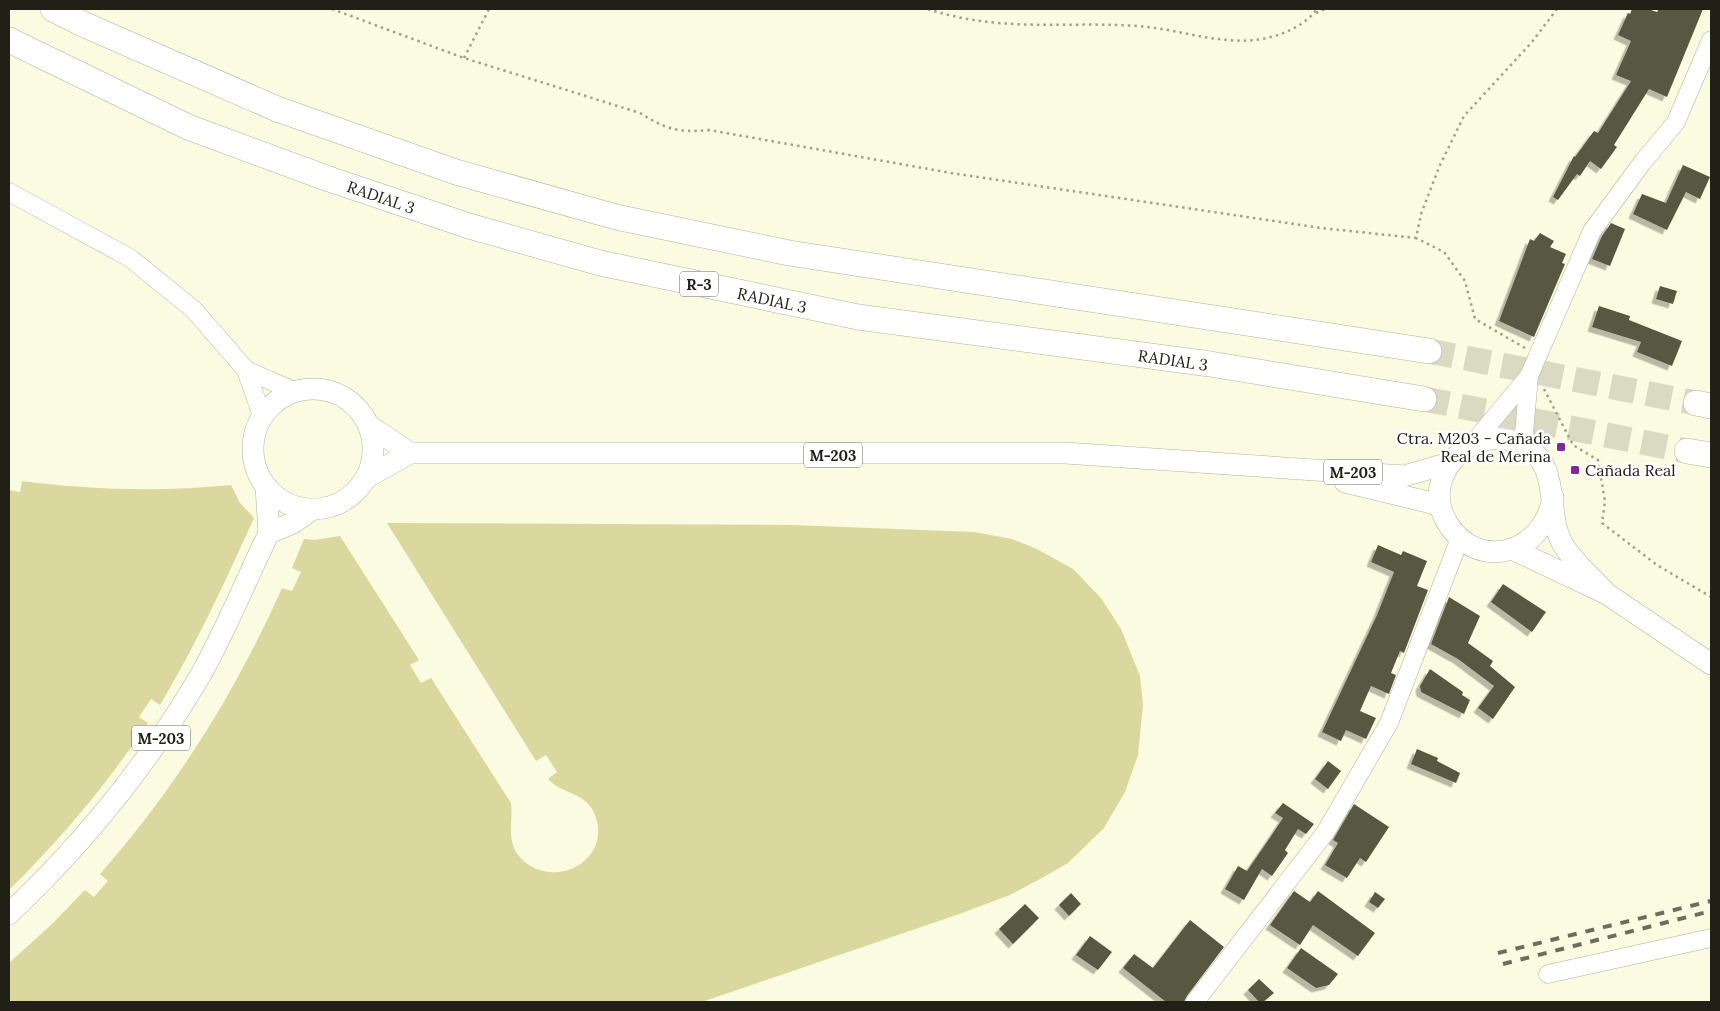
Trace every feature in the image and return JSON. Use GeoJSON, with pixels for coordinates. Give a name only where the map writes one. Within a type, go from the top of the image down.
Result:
{"type":"FeatureCollection","features":[{"type":"Feature","properties":{"kind":"highway"},"geometry":{"type":"LineString","coordinates":[[54,9],[85,25],[277,109],[456,172],[616,217],[789,254],[1429,351]]}},
{"type":"Feature","properties":{"kind":"highway","name":"RADIAL 3"},"geometry":{"type":"LineString","coordinates":[[9,40],[188,127],[326,178],[469,226],[600,263],[858,318],[1210,364],[1424,399]]}},
{"type":"Feature","properties":{"kind":"highway"},"geometry":{"type":"LineString","coordinates":[[1687,451],[1711,455]]}},
{"type":"Feature","properties":{"kind":"main road"},"geometry":{"type":"LineString","coordinates":[[319,389],[343,396],[359,409],[370,426],[374,444],[373,461],[366,478],[357,491],[344,501],[329,507],[313,509],[287,503],[266,487],[257,471],[253,453],[256,428],[262,416],[276,401],[294,391],[319,389]]}},
{"type":"Feature","properties":{"kind":"main road"},"geometry":{"type":"LineString","coordinates":[[370,426],[410,453]]}},
{"type":"Feature","properties":{"kind":"main road","name":"M-203"},"geometry":{"type":"LineString","coordinates":[[1553,497],[1551,511],[1545,524],[1536,535],[1512,549],[1494,551],[1476,548],[1460,538],[1448,523],[1440,505],[1441,483],[1449,463],[1456,454],[1474,442],[1491,438],[1507,439],[1523,445],[1536,454],[1545,467],[1551,481],[1553,497],[1555,525],[1562,544],[1607,594]]}},
{"type":"Feature","properties":{"kind":"main road","name":"M-203"},"geometry":{"type":"LineString","coordinates":[[366,478],[410,453],[1065,453],[1404,476],[1449,463]]}},
{"type":"Feature","properties":{"kind":"main road","name":"M-203"},"geometry":{"type":"LineString","coordinates":[[1256,467],[1336,480],[1440,505]]}},
{"type":"Feature","properties":{"kind":"main road","name":"M-203"},"geometry":{"type":"LineString","coordinates":[[9,914],[101,818],[153,751],[201,674],[269,533],[266,487]]}},
{"type":"Feature","properties":{"kind":"main road"},"geometry":{"type":"LineString","coordinates":[[269,533],[293,523],[313,509]]}},
{"type":"Feature","properties":{"kind":"main road","name":"M-203"},"geometry":{"type":"LineString","coordinates":[[1512,549],[1607,594],[1711,664]]}},
{"type":"Feature","properties":{"kind":"street"},"geometry":{"type":"LineString","coordinates":[[1474,442],[1533,367],[1592,231],[1642,163],[1676,122],[1711,40]]}},
{"type":"Feature","properties":{"kind":"street"},"geometry":{"type":"LineString","coordinates":[[9,192],[130,258],[194,310],[246,370],[262,416]]}},
{"type":"Feature","properties":{"kind":"street"},"geometry":{"type":"LineString","coordinates":[[1523,445],[1533,367]]}},
{"type":"Feature","properties":{"kind":"street"},"geometry":{"type":"LineString","coordinates":[[246,370],[294,391]]}},
{"type":"Feature","properties":{"kind":"street"},"geometry":{"type":"LineString","coordinates":[[1195,1002],[1325,833],[1388,723],[1460,538]]}},
{"type":"Feature","properties":{"kind":"street"},"geometry":{"type":"LineString","coordinates":[[1548,974],[1711,938]]}},
{"type":"Feature","properties":{"kind":"path"},"geometry":{"type":"LineString","coordinates":[[332,9],[464,58],[640,113],[660,125],[677,131],[709,130],[951,172],[1322,228],[1416,238],[1444,252],[1465,281],[1475,319],[1533,367],[1573,445],[1598,460],[1605,500],[1602,523],[1657,565],[1711,597]]}},
{"type":"Feature","properties":{"kind":"path"},"geometry":{"type":"LineString","coordinates":[[464,58],[489,9]]}},
{"type":"Feature","properties":{"kind":"path"},"geometry":{"type":"LineString","coordinates":[[928,9],[986,24],[1019,26],[1140,26],[1205,39],[1238,41],[1281,35],[1299,25],[1317,9]]}},
{"type":"Feature","properties":{"kind":"path"},"geometry":{"type":"LineString","coordinates":[[1314,13],[1325,9]]}},
{"type":"Feature","properties":{"kind":"path"},"geometry":{"type":"LineString","coordinates":[[1416,238],[1421,214],[1440,164],[1464,116],[1532,42],[1557,9]]}},
{"type":"Feature","properties":{"kind":"shaded area"},"geometry":{"type":"Polygon","coordinates":[[[22,481],[126,489],[178,489],[231,485],[240,503],[254,518],[198,636],[160,705],[151,699],[139,717],[148,723],[116,768],[65,831],[9,890],[9,490],[20,492],[22,481]]]}},
{"type":"Feature","properties":{"kind":"shaded area"},"geometry":{"type":"Polygon","coordinates":[[[387,523],[792,525],[974,532],[1012,539],[1037,549],[1073,569],[1101,598],[1121,629],[1140,676],[1143,705],[1138,755],[1125,792],[1104,828],[1068,863],[1042,878],[1010,895],[962,913],[702,1002],[9,1002],[9,963],[51,925],[85,890],[94,897],[108,881],[100,874],[154,807],[202,738],[244,665],[282,588],[292,591],[301,572],[292,568],[304,539],[314,540],[340,536],[419,660],[410,665],[421,683],[431,678],[511,803],[512,842],[520,858],[529,865],[543,871],[556,872],[569,870],[581,864],[590,855],[596,843],[598,830],[591,807],[580,797],[560,788],[548,779],[557,772],[546,755],[536,761],[387,523]]]}},
{"type":"Feature","properties":{"kind":"building"},"geometry":{"type":"Polygon","coordinates":[[[1632,9],[1648,9],[1657,12],[1659,9],[1703,9],[1667,97],[1649,89],[1614,145],[1617,147],[1601,169],[1590,161],[1580,176],[1577,174],[1558,200],[1553,197],[1574,156],[1594,131],[1598,133],[1631,81],[1616,75],[1631,41],[1618,35],[1628,13],[1630,14],[1632,9]]]}},
{"type":"Feature","properties":{"kind":"building"},"geometry":{"type":"Polygon","coordinates":[[[1683,165],[1710,177],[1700,199],[1686,192],[1667,230],[1633,214],[1642,194],[1666,203],[1683,165]]]}},
{"type":"Feature","properties":{"kind":"building"},"geometry":{"type":"Polygon","coordinates":[[[1611,223],[1625,229],[1610,266],[1592,259],[1602,236],[1611,223]]]}},
{"type":"Feature","properties":{"kind":"building"},"geometry":{"type":"Polygon","coordinates":[[[1540,233],[1554,241],[1550,247],[1566,254],[1562,263],[1565,264],[1534,337],[1499,321],[1530,239],[1534,241],[1540,233]]]}},
{"type":"Feature","properties":{"kind":"building"},"geometry":{"type":"Polygon","coordinates":[[[1660,286],[1677,291],[1673,304],[1656,299],[1660,286]]]}},
{"type":"Feature","properties":{"kind":"building"},"geometry":{"type":"Polygon","coordinates":[[[1599,306],[1630,316],[1629,320],[1682,341],[1672,366],[1637,352],[1641,342],[1592,327],[1599,306]]]}},
{"type":"Feature","properties":{"kind":"building"},"geometry":{"type":"Polygon","coordinates":[[[1378,545],[1401,555],[1403,551],[1427,561],[1417,586],[1428,590],[1404,653],[1400,651],[1391,673],[1396,675],[1389,694],[1371,686],[1360,711],[1376,718],[1366,739],[1346,730],[1341,741],[1322,732],[1377,615],[1394,572],[1371,562],[1378,545]]]}},
{"type":"Feature","properties":{"kind":"building"},"geometry":{"type":"Polygon","coordinates":[[[1503,584],[1546,612],[1532,632],[1491,602],[1503,584]]]}},
{"type":"Feature","properties":{"kind":"building"},"geometry":{"type":"Polygon","coordinates":[[[1449,597],[1480,616],[1468,643],[1493,661],[1490,666],[1515,687],[1493,719],[1478,708],[1494,686],[1458,659],[1431,644],[1449,597]]]}},
{"type":"Feature","properties":{"kind":"building"},"geometry":{"type":"Polygon","coordinates":[[[1430,669],[1463,692],[1462,695],[1470,700],[1464,714],[1421,692],[1420,686],[1430,669]]]}},
{"type":"Feature","properties":{"kind":"building"},"geometry":{"type":"Polygon","coordinates":[[[1417,749],[1438,758],[1437,761],[1460,773],[1456,783],[1411,764],[1417,749]]]}},
{"type":"Feature","properties":{"kind":"building"},"geometry":{"type":"Polygon","coordinates":[[[1328,761],[1341,771],[1328,789],[1315,779],[1328,761]]]}},
{"type":"Feature","properties":{"kind":"building"},"geometry":{"type":"Polygon","coordinates":[[[1283,803],[1314,824],[1306,834],[1298,829],[1285,850],[1288,853],[1272,876],[1262,869],[1244,900],[1225,889],[1238,866],[1247,871],[1269,839],[1283,818],[1275,813],[1283,803]]]}},
{"type":"Feature","properties":{"kind":"building"},"geometry":{"type":"Polygon","coordinates":[[[1354,804],[1389,827],[1366,862],[1360,858],[1347,878],[1325,865],[1338,843],[1333,840],[1354,804]]]}},
{"type":"Feature","properties":{"kind":"building"},"geometry":{"type":"Polygon","coordinates":[[[1294,891],[1310,902],[1318,891],[1375,933],[1358,956],[1313,925],[1300,945],[1270,925],[1294,891]]]}},
{"type":"Feature","properties":{"kind":"building"},"geometry":{"type":"Polygon","coordinates":[[[1375,892],[1385,899],[1378,908],[1369,902],[1375,892]]]}},
{"type":"Feature","properties":{"kind":"building"},"geometry":{"type":"Polygon","coordinates":[[[1071,893],[1081,904],[1069,916],[1059,905],[1071,893]]]}},
{"type":"Feature","properties":{"kind":"building"},"geometry":{"type":"Polygon","coordinates":[[[1025,904],[1039,918],[1013,944],[999,929],[1025,904]]]}},
{"type":"Feature","properties":{"kind":"building"},"geometry":{"type":"Polygon","coordinates":[[[1190,920],[1224,947],[1184,1002],[1166,1002],[1123,968],[1134,954],[1153,968],[1190,920]]]}},
{"type":"Feature","properties":{"kind":"building"},"geometry":{"type":"Polygon","coordinates":[[[1090,936],[1112,952],[1098,970],[1076,955],[1090,936]]]}},
{"type":"Feature","properties":{"kind":"building"},"geometry":{"type":"Polygon","coordinates":[[[1301,948],[1338,974],[1329,985],[1316,988],[1287,968],[1301,948]]]}},
{"type":"Feature","properties":{"kind":"building"},"geometry":{"type":"Polygon","coordinates":[[[1259,979],[1274,993],[1263,1002],[1259,1002],[1248,990],[1259,979]]]}},
{"type":"Feature","properties":{"kind":"tunnel"},"geometry":{"type":"LineString","coordinates":[[1429,351],[1696,403]]}},
{"type":"Feature","properties":{"kind":"tunnel"},"geometry":{"type":"LineString","coordinates":[[1424,399],[1687,451]]}},
{"type":"Feature","properties":{"kind":"railway"},"geometry":{"type":"LineString","coordinates":[[1498,953],[1711,901]]}},
{"type":"Feature","properties":{"kind":"railway"},"geometry":{"type":"LineString","coordinates":[[1503,964],[1711,911]]}},
{"type":"Feature","properties":{"kind":"place","name":"Ctra. M203 - Cañada Real de Merina"},"geometry":{"type":"Point","coordinates":[1561,447]}},
{"type":"Feature","properties":{"kind":"place","name":"Cañada Real"},"geometry":{"type":"Point","coordinates":[1575,470]}}]}
